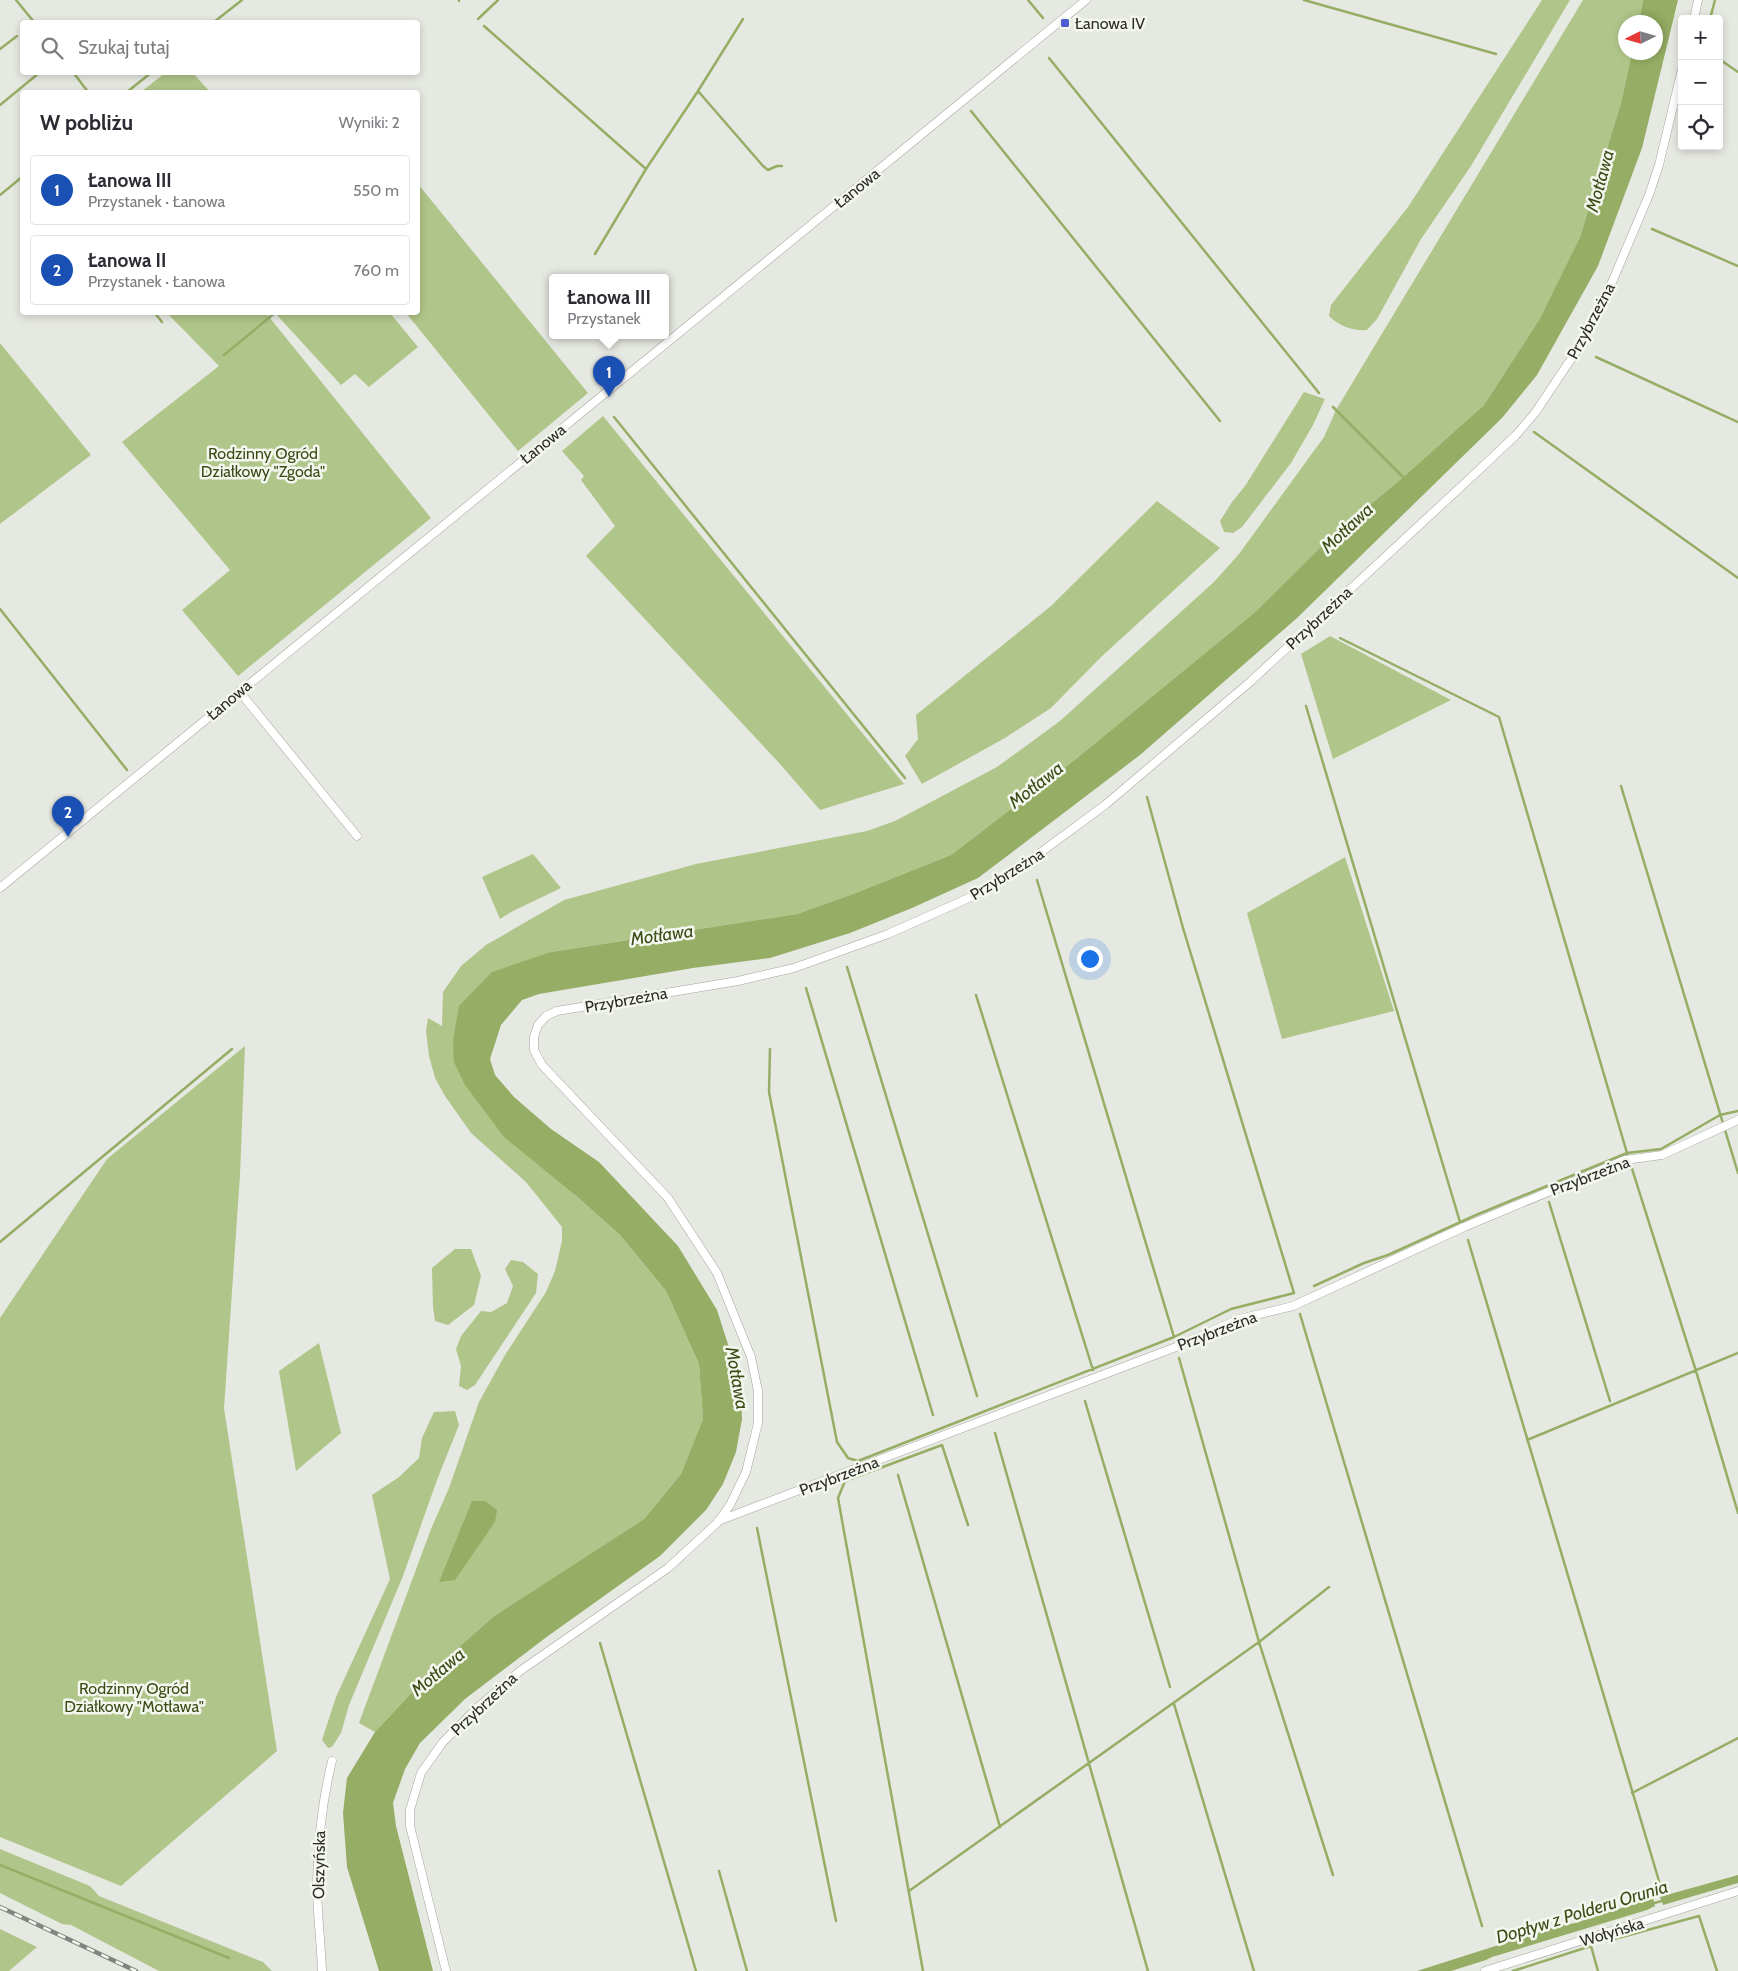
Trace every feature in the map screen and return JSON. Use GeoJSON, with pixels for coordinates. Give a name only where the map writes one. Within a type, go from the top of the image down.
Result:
{"type":"FeatureCollection","features":[{"type":"Feature","properties":{"kind":"street","name":"Łanowa"},"geometry":{"type":"LineString","coordinates":[[0,888],[1086,0]]}},
{"type":"Feature","properties":{"kind":"street"},"geometry":{"type":"LineString","coordinates":[[1695,15],[1698,0]]}},
{"type":"Feature","properties":{"kind":"street","name":"Przybrzeżna"},"geometry":{"type":"LineString","coordinates":[[446,1971],[410,1826],[412,1803],[421,1773],[443,1742],[477,1708],[520,1671],[668,1568],[718,1522],[730,1505],[746,1472],[758,1423],[758,1391],[751,1357],[717,1273],[668,1198],[542,1065],[534,1050],[534,1037],[538,1025],[546,1016],[557,1011],[738,982],[794,968],[888,934],[980,893],[1000,882],[1040,855],[1105,805],[1250,682],[1516,435],[1535,413],[1575,353],[1613,280],[1649,195],[1659,165],[1678,86]]}},
{"type":"Feature","properties":{"kind":"street"},"geometry":{"type":"LineString","coordinates":[[239,692],[357,836]]}},
{"type":"Feature","properties":{"kind":"street","name":"Przybrzeżna"},"geometry":{"type":"LineString","coordinates":[[718,1522],[1176,1347],[1239,1319],[1293,1306],[1464,1227],[1625,1160],[1662,1155],[1738,1120]]}},
{"type":"Feature","properties":{"kind":"street","name":"Olszyńska"},"geometry":{"type":"LineString","coordinates":[[322,1971],[317,1884],[320,1825],[325,1789],[332,1760]]}},
{"type":"Feature","properties":{"kind":"street","name":"Wołyńska"},"geometry":{"type":"LineString","coordinates":[[1485,1971],[1738,1891]]}},
{"type":"Feature","properties":{"kind":"green space"},"geometry":{"type":"Polygon","coordinates":[[[1542,0],[1570,0],[1471,166],[1421,239],[1377,319],[1367,330],[1351,329],[1337,323],[1329,316],[1331,305],[1408,207],[1542,0]]]}},
{"type":"Feature","properties":{"kind":"green space"},"geometry":{"type":"Polygon","coordinates":[[[1583,0],[1643,0],[1640,15],[1618,15],[1618,60],[1630,60],[1621,103],[1580,237],[1539,320],[1484,405],[1401,479],[1329,539],[1254,613],[1077,758],[951,855],[797,914],[551,952],[453,1040],[574,1194],[620,1235],[666,1291],[699,1364],[703,1419],[681,1474],[644,1519],[494,1616],[431,1672],[375,1732],[359,1723],[431,1529],[449,1488],[479,1402],[505,1355],[546,1292],[555,1271],[562,1241],[562,1227],[526,1182],[471,1133],[435,1078],[429,1056],[426,1031],[428,1018],[442,1026],[443,992],[461,966],[486,945],[564,900],[696,864],[867,831],[895,821],[997,767],[1060,721],[1214,582],[1239,554],[1324,437],[1336,410],[1583,0]]]}},
{"type":"Feature","properties":{"kind":"green space"},"geometry":{"type":"Polygon","coordinates":[[[162,75],[195,75],[208,90],[144,90],[162,75]]]}},
{"type":"Feature","properties":{"kind":"green space"},"geometry":{"type":"Polygon","coordinates":[[[420,186],[588,393],[518,451],[408,315],[420,315],[420,186]]]}},
{"type":"Feature","properties":{"kind":"green space","name":"Rodzinny Ogród Działkowy \"Zgoda\""},"geometry":{"type":"Polygon","coordinates":[[[169,315],[268,315],[431,518],[238,676],[182,610],[230,570],[122,442],[219,366],[169,315]]]}},
{"type":"Feature","properties":{"kind":"green space"},"geometry":{"type":"Polygon","coordinates":[[[277,315],[392,315],[418,347],[369,387],[355,374],[341,385],[277,315]]]}},
{"type":"Feature","properties":{"kind":"green space"},"geometry":{"type":"Polygon","coordinates":[[[0,343],[91,455],[0,524],[0,343]]]}},
{"type":"Feature","properties":{"kind":"green space"},"geometry":{"type":"Polygon","coordinates":[[[1304,392],[1325,399],[1313,425],[1291,463],[1242,527],[1233,533],[1224,532],[1220,521],[1245,486],[1304,392]]]}},
{"type":"Feature","properties":{"kind":"green space"},"geometry":{"type":"Polygon","coordinates":[[[603,416],[904,784],[820,810],[780,764],[586,556],[615,526],[581,480],[584,476],[562,451],[603,416]]]}},
{"type":"Feature","properties":{"kind":"green space"},"geometry":{"type":"Polygon","coordinates":[[[1157,501],[1220,548],[1100,658],[1051,708],[1005,738],[922,784],[905,756],[918,739],[916,715],[1051,606],[1157,501]]]}},
{"type":"Feature","properties":{"kind":"green space"},"geometry":{"type":"Polygon","coordinates":[[[1330,636],[1451,700],[1333,759],[1301,654],[1330,636]]]}},
{"type":"Feature","properties":{"kind":"green space"},"geometry":{"type":"Polygon","coordinates":[[[533,854],[561,888],[500,919],[482,877],[533,854]]]}},
{"type":"Feature","properties":{"kind":"green space"},"geometry":{"type":"Polygon","coordinates":[[[1345,857],[1394,1011],[1282,1039],[1247,913],[1345,857]]]}},
{"type":"Feature","properties":{"kind":"green space","name":"Rodzinny Ogród Działkowy \"Motława\""},"geometry":{"type":"Polygon","coordinates":[[[245,1046],[240,1175],[224,1408],[277,1751],[121,1886],[0,1837],[0,1318],[107,1159],[245,1046]]]}},
{"type":"Feature","properties":{"kind":"green space"},"geometry":{"type":"Polygon","coordinates":[[[455,1249],[471,1249],[481,1276],[474,1305],[448,1325],[435,1321],[432,1268],[455,1249]]]}},
{"type":"Feature","properties":{"kind":"green space"},"geometry":{"type":"Polygon","coordinates":[[[511,1260],[523,1262],[538,1274],[536,1293],[475,1385],[467,1390],[459,1386],[461,1366],[456,1349],[461,1336],[481,1311],[491,1312],[507,1303],[513,1286],[505,1269],[511,1260]]]}},
{"type":"Feature","properties":{"kind":"green space"},"geometry":{"type":"Polygon","coordinates":[[[319,1343],[341,1433],[296,1471],[279,1371],[319,1343]]]}},
{"type":"Feature","properties":{"kind":"green space"},"geometry":{"type":"Polygon","coordinates":[[[455,1411],[459,1425],[437,1480],[403,1576],[349,1705],[341,1733],[332,1747],[328,1748],[322,1740],[336,1697],[390,1579],[372,1495],[399,1477],[419,1458],[422,1438],[434,1412],[455,1411]]]}},
{"type":"Feature","properties":{"kind":"green space"},"geometry":{"type":"Polygon","coordinates":[[[0,1849],[90,1886],[99,1896],[263,1962],[272,1971],[159,1971],[71,1925],[62,1924],[0,1893],[0,1849]]]}},
{"type":"Feature","properties":{"kind":"green space"},"geometry":{"type":"Polygon","coordinates":[[[0,1929],[37,1947],[9,1971],[0,1971],[0,1929]]]}},
{"type":"Feature","properties":{"kind":"water","name":"Motława"},"geometry":{"type":"Polygon","coordinates":[[[1643,0],[1678,0],[1642,148],[1598,266],[1537,375],[1502,418],[1297,618],[1140,755],[978,878],[912,908],[850,933],[770,958],[693,968],[539,994],[522,1000],[501,1025],[490,1059],[495,1075],[514,1097],[551,1129],[599,1162],[678,1246],[717,1310],[733,1360],[741,1395],[742,1419],[736,1452],[723,1484],[706,1510],[660,1556],[548,1636],[465,1699],[420,1743],[405,1769],[393,1803],[396,1826],[433,1971],[379,1971],[347,1867],[343,1813],[347,1778],[375,1732],[431,1672],[494,1616],[644,1519],[681,1474],[703,1419],[699,1364],[666,1291],[620,1235],[574,1194],[504,1137],[465,1085],[454,1062],[453,1040],[459,1006],[492,972],[551,952],[797,914],[951,855],[1077,758],[1254,613],[1329,539],[1401,479],[1484,405],[1539,320],[1580,237],[1621,103],[1630,60],[1663,60],[1663,15],[1640,15],[1643,0]]]}},
{"type":"Feature","properties":{"kind":"water"},"geometry":{"type":"Polygon","coordinates":[[[472,1501],[485,1501],[497,1510],[495,1522],[455,1580],[439,1582],[472,1501]]]}},
{"type":"Feature","properties":{"kind":"water"},"geometry":{"type":"Polygon","coordinates":[[[1738,1875],[1738,1883],[1663,1905],[1660,1897],[1663,1896],[1738,1875]]]}},
{"type":"Feature","properties":{"kind":"water"},"geometry":{"type":"Polygon","coordinates":[[[1653,1898],[1655,1906],[1647,1910],[1451,1971],[1417,1971],[1555,1927],[1575,1923],[1653,1898]]]}},
{"type":"Feature","properties":{"kind":"waterway"},"geometry":{"type":"LineString","coordinates":[[16,0],[32,20]]}},
{"type":"Feature","properties":{"kind":"waterway"},"geometry":{"type":"LineString","coordinates":[[217,20],[242,0]]}},
{"type":"Feature","properties":{"kind":"waterway"},"geometry":{"type":"LineString","coordinates":[[478,19],[498,0]]}},
{"type":"Feature","properties":{"kind":"waterway"},"geometry":{"type":"LineString","coordinates":[[1028,0],[1043,18]]}},
{"type":"Feature","properties":{"kind":"waterway"},"geometry":{"type":"LineString","coordinates":[[1304,0],[1496,54]]}},
{"type":"Feature","properties":{"kind":"waterway"},"geometry":{"type":"LineString","coordinates":[[1711,15],[1715,0]]}},
{"type":"Feature","properties":{"kind":"waterway"},"geometry":{"type":"LineString","coordinates":[[646,169],[743,19]]}},
{"type":"Feature","properties":{"kind":"waterway"},"geometry":{"type":"LineString","coordinates":[[484,26],[646,169],[595,254]]}},
{"type":"Feature","properties":{"kind":"waterway"},"geometry":{"type":"LineString","coordinates":[[0,49],[17,36]]}},
{"type":"Feature","properties":{"kind":"waterway"},"geometry":{"type":"LineString","coordinates":[[1049,58],[1319,393]]}},
{"type":"Feature","properties":{"kind":"waterway"},"geometry":{"type":"LineString","coordinates":[[1720,60],[1738,72]]}},
{"type":"Feature","properties":{"kind":"waterway"},"geometry":{"type":"LineString","coordinates":[[0,105],[37,75]]}},
{"type":"Feature","properties":{"kind":"waterway"},"geometry":{"type":"LineString","coordinates":[[75,75],[86,90]]}},
{"type":"Feature","properties":{"kind":"waterway"},"geometry":{"type":"LineString","coordinates":[[130,90],[148,75]]}},
{"type":"Feature","properties":{"kind":"waterway"},"geometry":{"type":"LineString","coordinates":[[698,91],[763,166],[768,170],[782,166]]}},
{"type":"Feature","properties":{"kind":"waterway"},"geometry":{"type":"LineString","coordinates":[[971,111],[1220,421]]}},
{"type":"Feature","properties":{"kind":"waterway"},"geometry":{"type":"LineString","coordinates":[[0,195],[20,179]]}},
{"type":"Feature","properties":{"kind":"waterway"},"geometry":{"type":"LineString","coordinates":[[1652,229],[1738,266]]}},
{"type":"Feature","properties":{"kind":"waterway"},"geometry":{"type":"LineString","coordinates":[[156,315],[162,322]]}},
{"type":"Feature","properties":{"kind":"waterway"},"geometry":{"type":"LineString","coordinates":[[224,355],[272,315]]}},
{"type":"Feature","properties":{"kind":"waterway"},"geometry":{"type":"LineString","coordinates":[[1596,357],[1738,422]]}},
{"type":"Feature","properties":{"kind":"waterway"},"geometry":{"type":"LineString","coordinates":[[1333,407],[1404,478]]}},
{"type":"Feature","properties":{"kind":"waterway"},"geometry":{"type":"LineString","coordinates":[[614,417],[905,778]]}},
{"type":"Feature","properties":{"kind":"waterway"},"geometry":{"type":"LineString","coordinates":[[1534,432],[1738,578]]}},
{"type":"Feature","properties":{"kind":"waterway"},"geometry":{"type":"LineString","coordinates":[[0,609],[127,770]]}},
{"type":"Feature","properties":{"kind":"waterway"},"geometry":{"type":"LineString","coordinates":[[1340,638],[1499,717],[1627,1153],[1696,1371],[1738,1513]]}},
{"type":"Feature","properties":{"kind":"waterway"},"geometry":{"type":"LineString","coordinates":[[1306,706],[1460,1222]]}},
{"type":"Feature","properties":{"kind":"waterway"},"geometry":{"type":"LineString","coordinates":[[1621,786],[1738,1173]]}},
{"type":"Feature","properties":{"kind":"waterway"},"geometry":{"type":"LineString","coordinates":[[770,1049],[769,1092],[837,1442],[848,1458],[858,1461],[1174,1337],[1231,1309],[1294,1293],[1183,928],[1147,797]]}},
{"type":"Feature","properties":{"kind":"waterway"},"geometry":{"type":"LineString","coordinates":[[1037,880],[1174,1337]]}},
{"type":"Feature","properties":{"kind":"waterway"},"geometry":{"type":"LineString","coordinates":[[847,967],[977,1396]]}},
{"type":"Feature","properties":{"kind":"waterway"},"geometry":{"type":"LineString","coordinates":[[806,988],[933,1415]]}},
{"type":"Feature","properties":{"kind":"waterway"},"geometry":{"type":"LineString","coordinates":[[976,995],[1093,1370]]}},
{"type":"Feature","properties":{"kind":"waterway"},"geometry":{"type":"LineString","coordinates":[[0,1242],[232,1049]]}},
{"type":"Feature","properties":{"kind":"waterway"},"geometry":{"type":"LineString","coordinates":[[1314,1286],[1476,1215],[1627,1153],[1661,1149],[1720,1115],[1738,1111]]}},
{"type":"Feature","properties":{"kind":"waterway"},"geometry":{"type":"LineString","coordinates":[[1549,1202],[1610,1401]]}},
{"type":"Feature","properties":{"kind":"waterway"},"geometry":{"type":"LineString","coordinates":[[1468,1240],[1659,1881]]}},
{"type":"Feature","properties":{"kind":"waterway"},"geometry":{"type":"LineString","coordinates":[[1300,1314],[1482,1926]]}},
{"type":"Feature","properties":{"kind":"waterway"},"geometry":{"type":"LineString","coordinates":[[1527,1440],[1738,1353]]}},
{"type":"Feature","properties":{"kind":"waterway"},"geometry":{"type":"LineString","coordinates":[[1179,1358],[1259,1642],[1333,1875]]}},
{"type":"Feature","properties":{"kind":"waterway"},"geometry":{"type":"LineString","coordinates":[[1085,1401],[1170,1687]]}},
{"type":"Feature","properties":{"kind":"waterway"},"geometry":{"type":"LineString","coordinates":[[995,1433],[1148,1971]]}},
{"type":"Feature","properties":{"kind":"waterway"},"geometry":{"type":"LineString","coordinates":[[923,1971],[838,1498],[845,1481],[942,1445],[968,1525]]}},
{"type":"Feature","properties":{"kind":"waterway"},"geometry":{"type":"LineString","coordinates":[[898,1475],[1000,1827]]}},
{"type":"Feature","properties":{"kind":"waterway"},"geometry":{"type":"LineString","coordinates":[[757,1528],[836,1921]]}},
{"type":"Feature","properties":{"kind":"waterway"},"geometry":{"type":"LineString","coordinates":[[909,1891],[1259,1642],[1329,1587]]}},
{"type":"Feature","properties":{"kind":"waterway"},"geometry":{"type":"LineString","coordinates":[[600,1643],[696,1971]]}},
{"type":"Feature","properties":{"kind":"waterway"},"geometry":{"type":"LineString","coordinates":[[1174,1704],[1254,1971]]}},
{"type":"Feature","properties":{"kind":"waterway"},"geometry":{"type":"LineString","coordinates":[[1632,1793],[1738,1738]]}},
{"type":"Feature","properties":{"kind":"waterway"},"geometry":{"type":"LineString","coordinates":[[0,1865],[229,1958]]}},
{"type":"Feature","properties":{"kind":"waterway"},"geometry":{"type":"LineString","coordinates":[[719,1871],[747,1971]]}},
{"type":"Feature","properties":{"kind":"waterway","name":"Dopływ z Polderu Orunia"},"geometry":{"type":"LineString","coordinates":[[1651,1904],[1665,1900]]}},
{"type":"Feature","properties":{"kind":"waterway"},"geometry":{"type":"LineString","coordinates":[[1607,1941],[1699,1916],[1717,1971]]}},
{"type":"Feature","properties":{"kind":"waterway"},"geometry":{"type":"LineString","coordinates":[[1513,1971],[1591,1946],[1598,1971]]}},
{"type":"Feature","properties":{"kind":"railway"},"geometry":{"type":"LineString","coordinates":[[0,1907],[136,1971]]}},
{"type":"Feature","properties":{"kind":"place","name":"Łanowa IV"},"geometry":{"type":"Point","coordinates":[1065,23]}},
{"type":"Feature","properties":{"kind":"place","name":"Łanowa III"},"geometry":{"type":"Point","coordinates":[609,397]}},
{"type":"Feature","properties":{"kind":"place","name":"Łanowa II"},"geometry":{"type":"Point","coordinates":[68,837]}}]}
